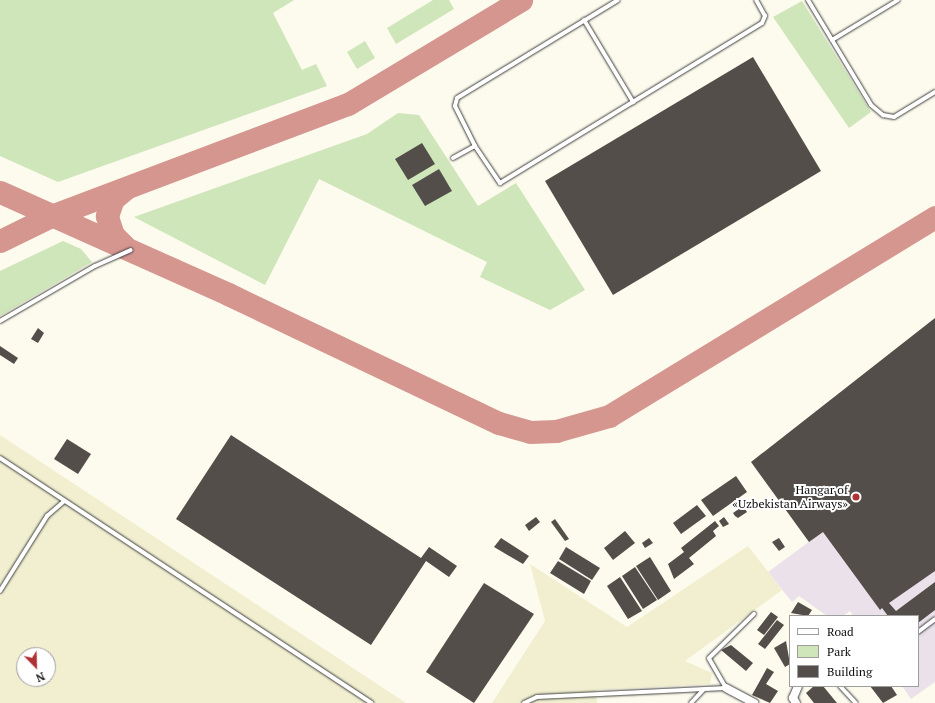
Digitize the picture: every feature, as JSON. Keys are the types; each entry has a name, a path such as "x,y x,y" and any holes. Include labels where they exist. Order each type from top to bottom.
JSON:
{"street":[{"path":"796,703 793,698 798,687"},
{"path":"726,688 754,703"}],"lane":[{"path":"618,0 455,100 475,146 500,183 762,23 765,16 756,0"},
{"path":"808,0 871,105 886,117 894,117 935,92"},
{"path":"832,40 898,0"},
{"path":"584,20 632,102"},
{"path":"452,158 475,146"},
{"path":"0,321 95,266 131,250"},
{"path":"0,458 372,703"},
{"path":"0,591 47,516 64,501"},
{"path":"524,703 537,697 726,688 709,658 754,614"},
{"path":"919,631 935,619"},
{"path":"841,687 856,703"},
{"path":"691,703 703,690"}],"shaded area":[{"path":"0,435 406,703 0,703"},
{"path":"935,449 935,682 911,699 903,687 919,687 919,615 852,615 850,611 844,615 826,615 799,596 792,602 768,572"},
{"path":"748,546 782,590 685,661 712,673 710,684 596,690 597,703 492,703 545,621 530,564 627,627"}],"green space":[{"path":"0,0 294,0 273,13 302,70 316,64 327,86 58,182 0,156"},
{"path":"433,0 449,0 454,9 396,44 387,28"},
{"path":"802,1 871,112 849,128 773,17"},
{"path":"365,41 375,58 357,69 347,52"},
{"path":"398,113 419,115 478,206 516,183 585,290 550,310 480,277 487,262 319,179 265,285 134,217 367,134"},
{"path":"63,241 81,249 92,262 0,316 0,271"}],"building":[{"path":"753,57 821,171 613,295 545,181"},
{"path":"422,143 435,164 408,180 395,159"},
{"path":"439,169 452,191 425,206 412,185"},
{"name":"Hangar of «Uzbekistan Airways»","path":"935,318 935,571 889,603 896,611 935,582 935,610 919,622 919,615 887,615 882,608 880,610 823,532 809,542 751,462"},
{"path":"38,328 44,333 38,343 31,339"},
{"path":"0,346 18,358 14,364 0,355"},
{"path":"231,435 421,558 429,547 457,566 449,577 426,561 371,645 176,519"},
{"path":"67,439 91,454 78,474 54,459"},
{"path":"736,476 747,492 713,516 701,500"},
{"path":"697,505 706,516 681,534 673,523"},
{"path":"743,506 747,512 738,518 733,513"},
{"path":"536,517 540,522 529,531 525,525"},
{"path":"724,517 729,524 723,527 719,521"},
{"path":"555,519 569,539 565,541 551,522"},
{"path":"715,521 719,526 713,531 716,536 689,558 694,564 674,579 668,564 684,552 681,548"},
{"path":"625,531 635,543 613,560 604,548"},
{"path":"501,538 529,556 523,564 494,547"},
{"path":"649,538 653,543 645,548 642,543"},
{"path":"779,538 785,547 779,551 772,542"},
{"path":"566,547 600,568 592,580 559,559"},
{"path":"650,557 671,591 658,600 636,566"},
{"path":"558,561 591,581 584,594 550,573"},
{"path":"635,567 657,600 643,609 622,576"},
{"path":"620,577 642,611 628,619 607,586"},
{"path":"484,583 534,614 474,703 426,672"},
{"path":"798,602 812,610 809,615 791,613"},
{"path":"771,612 778,617 764,635 757,630"},
{"path":"777,620 784,625 765,649 758,644"},
{"path":"786,641 789,665 785,667 774,648"},
{"path":"731,645 753,663 746,671 721,650"},
{"path":"767,668 774,672 766,684 778,691 770,703 752,695"},
{"path":"813,687 824,687 837,703 814,703 806,693"},
{"path":"871,687 892,687 897,695 883,703"}],"taxiway":[{"path":"0,241 51,216 348,104 521,0"},
{"path":"124,246 113,235 107,216 113,199 125,189"},
{"path":"0,192 228,294 499,423 530,432 556,431 609,416 935,217"}],"place":[{"name":"Hangar of «Uzbekistan Airways»","path":"856,497"}]}
